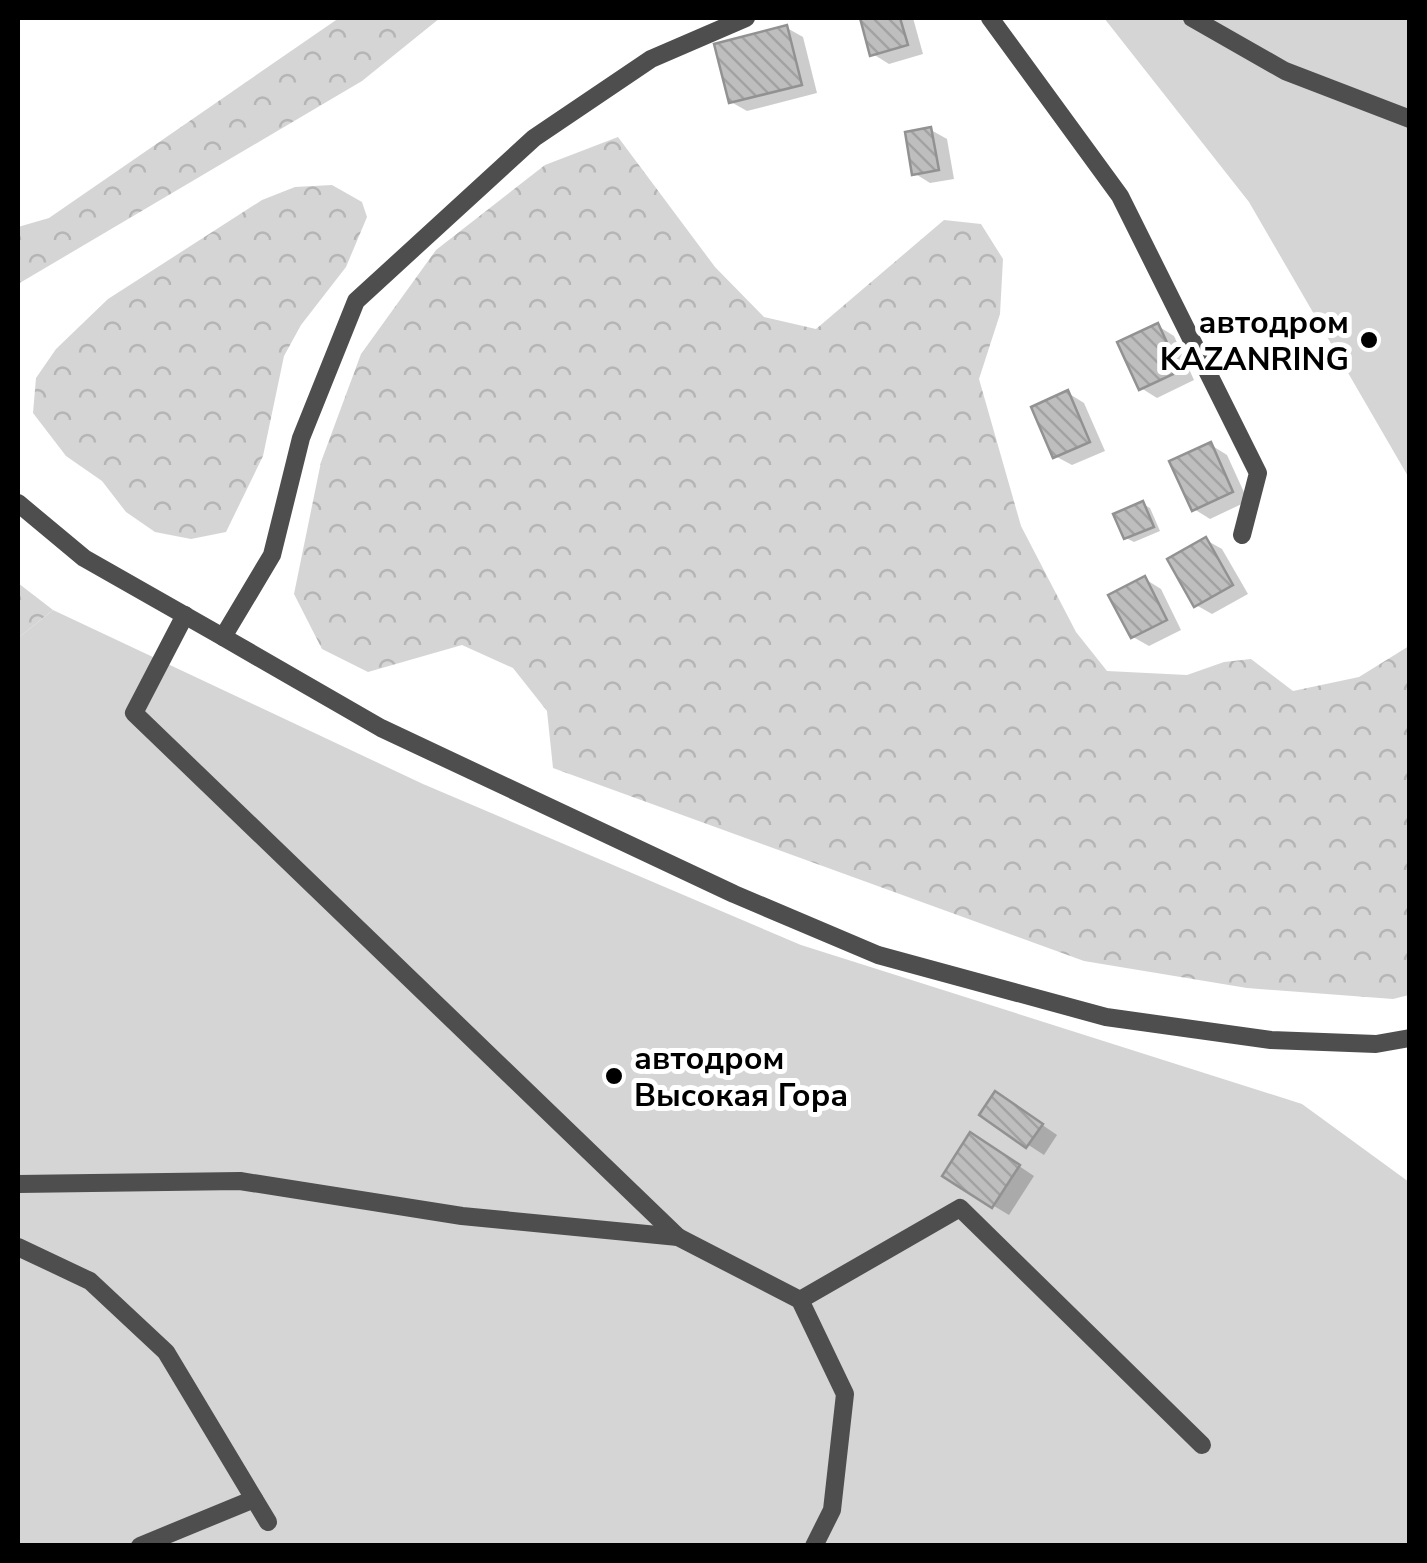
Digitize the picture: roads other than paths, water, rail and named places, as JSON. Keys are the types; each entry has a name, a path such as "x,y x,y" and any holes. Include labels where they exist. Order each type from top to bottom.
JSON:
{"lane":[{"path":"223,637 272,555 301,438 356,302 534,138 651,59 746,18"},
{"path":"990,18 1120,196 1258,473 1242,535"},
{"path":"1192,18 1285,70 1410,119"},
{"path":"18,503 84,558 381,728 734,894 878,955 1106,1017 1271,1040 1376,1044 1410,1038"},
{"path":"185,615 134,713 678,1237 800,1300 845,1394 832,1510 814,1546"},
{"path":"18,1184 240,1182 462,1216 678,1237"},
{"path":"800,1300 960,1208 1202,1445"},
{"path":"18,1246 90,1280 166,1352 268,1522"},
{"path":"140,1546 254,1498"}],"place":[{"name":"автодром KAZANRING","path":"1369,340"},
{"name":"автодром Высокая Гора","path":"614,1076"}]}
